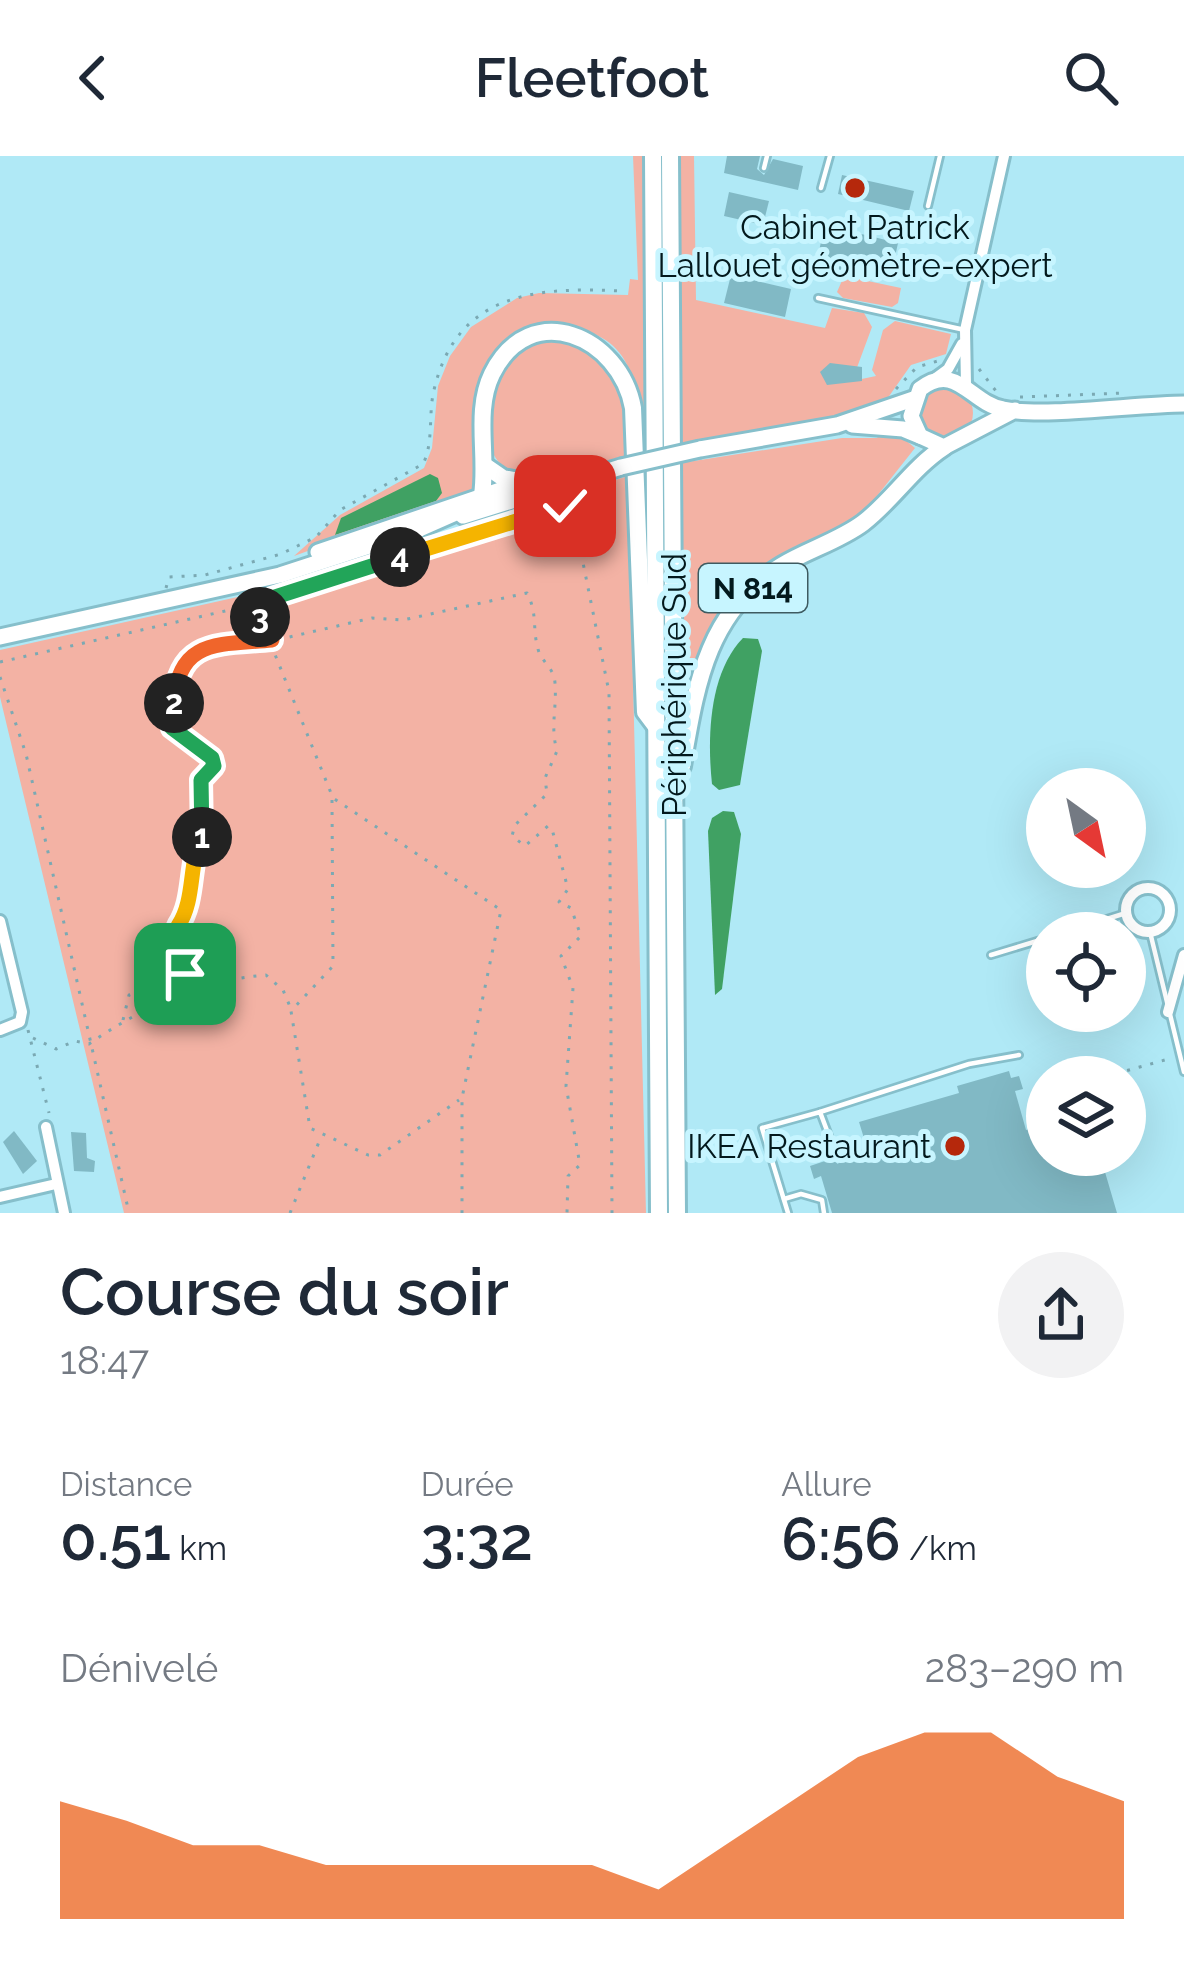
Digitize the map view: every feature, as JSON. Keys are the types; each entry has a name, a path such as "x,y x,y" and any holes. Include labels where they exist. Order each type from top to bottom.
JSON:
{"highway":[{"name":"Périphérique Sud","path":"653,156 659,1213"},
{"name":"Périphérique Sud","path":"670,156 677,1213"},
{"name":"N 814","path":"487,467 485,395 495,368 510,350 535,337 560,333 591,341 614,360 632,403 645,712 657,729"},
{"name":"N 814","path":"675,808 693,691 704,658 730,612 777,568 863,523 917,466 944,446"},
{"path":"407,534 475,504 482,495 487,467 524,482"}],"main road":[{"path":"208,593 285,558 524,482 837,424 914,399 928,383 947,379 1000,409 1011,404 1184,404"},
{"path":"969,390 979,412 973,432"},
{"path":"914,399 912,421 920,436"},
{"path":"837,424 904,429 944,446 1011,404"},
{"path":"0,637 208,593 621,467"}],"street":[{"path":"928,383 948,368 965,335 1004,156"},
{"path":"965,335 969,390"},
{"path":"1126,912 1130,896 1145,888 1162,893 1170,909 1165,924 1146,931"},
{"path":"1170,909 1184,909"},
{"path":"0,921 22,1012 20,1022 0,1030"},
{"path":"1168,1012 1184,956"},
{"path":"46,1127 64,1213"},
{"path":"0,1197 56,1184"}],"lane":[{"path":"764,168 767,156"},
{"path":"821,188 830,156"},
{"path":"928,206 940,156"},
{"path":"818,298 965,335"},
{"path":"1150,932 1184,1072"},
{"path":"991,955 1026,944"},
{"path":"788,1213 762,1128 969,1064 1019,1055"},
{"path":"820,1112 836,1157"},
{"path":"784,1199 812,1196 822,1200 824,1213"}],"path":[{"path":"168,602 169,577 205,575 285,558 316,537 340,510 422,464 439,372 478,316 540,290 622,291"},
{"path":"1011,404 1138,393"},
{"path":"0,662 234,609 256,610 272,598 572,503 609,692 612,1213"},
{"path":"123,1020 129,995 183,978 181,953 192,944 178,926 187,907 193,853 202,837 201,780 214,766 212,758 172,728 175,691 185,661 196,651 372,618 403,620 527,593 538,615 538,653 555,674 556,705 549,730 556,751 545,778 547,794 515,825 512,836 525,845 548,826 552,829 568,889 559,902 571,908 581,936 561,956 572,988 566,1086 580,1165 568,1176 567,1213"},
{"path":"256,610 333,798 333,966 291,1011"},
{"path":"0,677 26,754 129,1213"},
{"path":"333,798 501,910 462,1098 462,1213"},
{"path":"33,1038 61,1049 89,1044 123,1020 215,979 266,975 283,990 291,1011 310,1128 368,1155 380,1155 462,1098"},
{"path":"166,983 167,1002"},
{"path":"28,1028 49,1113"},
{"path":"1146,1065 1172,1058"},
{"path":"290,1213 322,1135"}],"shaded area":[{"path":"633,156 643,156 646,451 634,386 622,356 592,333 547,327 510,342 488,361 478,383 479,475 471,492 294,556 340,515 424,468 432,448 438,386 450,356 471,327 517,298 539,293 628,295 630,279 638,280"},
{"path":"680,156 694,156 696,300 825,328 832,308 864,313 872,327 852,381 876,376 872,370 883,330 895,321 951,334 946,354 911,365 880,409 681,444"},
{"path":"844,276 901,288 898,303 892,307 843,298 837,292"},
{"path":"558,339 596,358 617,381 631,454 588,466 515,474 492,452 489,401 513,357 529,346"},
{"path":"946,386 965,394 973,413 965,432 946,440 927,432 919,413 927,394"},
{"path":"883,431 897,433 915,448 858,520 751,583 683,718 681,463 842,438 877,438"},
{"path":"430,474 438,478 442,493 436,501 335,535 341,518"},
{"path":"628,476 646,1213 124,1213 0,697 0,650 251,594"},
{"path":"743,638 758,639 762,651 740,785 719,790 712,784 713,707 723,669"},
{"path":"723,811 734,812 741,834 722,989 715,995 708,831 712,818"}],"building":[{"path":"727,156 760,156 757,169 764,175 773,159 803,166 798,190 724,173"},
{"path":"842,175 914,191 909,211 838,194"},
{"path":"729,192 769,201 763,225 724,216"},
{"path":"825,225 898,243 891,275 815,268"},
{"path":"731,275 791,289 785,317 724,303"},
{"path":"830,363 862,367 862,381 827,385 820,372"},
{"path":"1009,1071 1011,1078 1019,1076 1023,1089 1015,1091 1026,1130 1026,1176 1106,1176 1117,1213 832,1213 821,1176 814,1179 810,1166 831,1159 838,1164 843,1155 867,1148 859,1122 959,1093 957,1086"},
{"path":"14,1131 37,1161 23,1174 3,1142"},
{"path":"71,1132 86,1133 87,1158 95,1161 94,1172 74,1171"}],"place":[{"name":"Cabinet Patrick Lallouet géomètre-expert","path":"855,188"},
{"name":"IKEA Restaurant","path":"955,1146"}],"route":[{"path":"185,974 181,953 192,940 178,926 187,907 185,892 191,884 193,853 202,837 201,780 203,772 214,766 212,758 172,728 175,691 185,661 212,646 272,640 256,610 272,598 565,506"}]}
